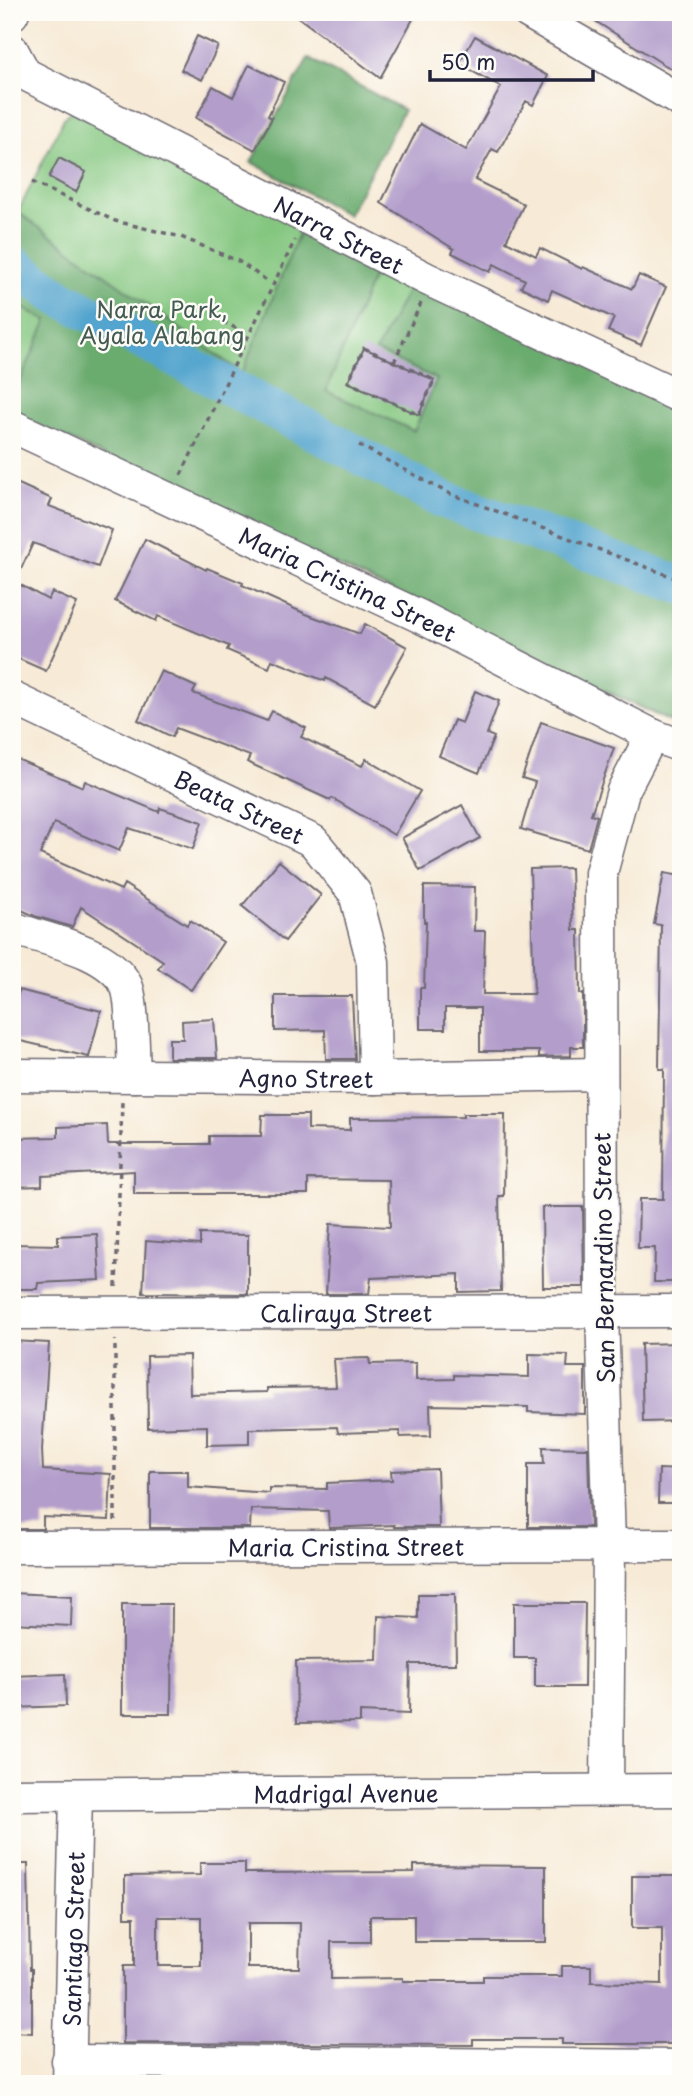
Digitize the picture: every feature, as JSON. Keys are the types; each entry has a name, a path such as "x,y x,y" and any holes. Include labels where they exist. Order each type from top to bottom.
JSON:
{"street":[{"path":"528,12 681,102"},
{"name":"Narra Street","path":"12,50 25,74 432,281 681,397"},
{"name":"Maria Cristina Street","path":"12,426 419,616 652,735 681,746"},
{"name":"Beata Street","path":"12,698 313,841 355,892 373,962 375,1079"},
{"name":"San Bernardino Street","path":"607,1790 609,1544 602,1311 601,873 623,791 652,735"},
{"path":"12,928 84,951 113,966 127,987 134,1076"},
{"name":"Agno Street","path":"12,1075 375,1079 601,1074"},
{"name":"Caliraya Street","path":"12,1313 681,1311"},
{"name":"Maria Cristina Street","path":"12,1546 681,1545"},
{"name":"Madrigal Avenue","path":"12,1795 681,1790"},
{"name":"Santiago Street","path":"69,2072 76,1795"},
{"path":"69,2072 681,2066"}],"path":[{"path":"32,182 116,221 192,242 237,261 266,279"},
{"path":"169,499 307,217"},
{"path":"394,362 432,281"},
{"path":"214,317 249,335"},
{"path":"364,348 394,362 435,380 419,415 348,382 364,348"},
{"path":"359,445 448,493 681,580"}],"green space":[{"path":"308,58 404,110 348,215 251,162"},
{"name":"Narra Park, Ayala Alabang","path":"71,111 681,405 681,727 12,413 12,224 64,118"},
{"name":"Narra Park, Ayala Alabang","path":"12,208 242,373 302,226 378,264 326,391 414,431 437,379 376,351 412,281 681,405 681,705 673,722 12,413 12,400 47,320 12,303"}],"building":[{"path":"291,12 417,12 380,78"},
{"path":"581,12 681,12 681,74 663,64"},
{"path":"197,36 218,46 202,80 181,70"},
{"path":"475,36 548,76 533,105 526,101 498,152 492,149 475,180 524,204 506,241 536,256 540,248 632,289 639,275 666,287 641,345 608,331 614,318 552,290 548,300 521,287 525,280 494,264 490,272 452,253 454,249 381,203 420,124 466,150 501,87 459,64"},
{"path":"249,65 284,82 268,116 272,118 255,150 196,118 213,86 233,97"},
{"path":"59,158 86,172 76,192 49,177"},
{"path":"364,348 434,380 419,415 348,382"},
{"path":"12,481 52,499 49,506 112,530 98,567 33,543 15,582 48,600 52,592 77,603 46,671 12,656"},
{"path":"145,539 206,570 207,568 243,583 242,585 306,614 360,634 365,624 407,647 375,705 326,678 325,681 272,660 269,668 227,650 229,646 158,616 156,621 115,601"},
{"path":"161,671 196,687 193,693 267,721 272,711 306,728 301,737 362,766 366,759 420,791 394,835 332,798 330,800 247,762 250,756 176,728 172,737 138,720"},
{"path":"475,691 499,701 487,734 494,737 479,773 439,756 454,720 462,723"},
{"path":"541,722 614,748 591,814 597,816 588,849 521,829 535,782 522,778"},
{"path":"12,757 83,787 85,781 159,812 160,808 202,822 193,849 129,828 119,851 54,823 40,854 121,890 124,884 187,925 190,920 223,942 191,990 158,968 163,961 81,907 72,927 12,906"},
{"path":"462,805 480,838 420,871 402,838"},
{"path":"279,861 321,895 285,941 242,906"},
{"path":"571,868 573,930 579,930 583,1047 571,1047 571,1056 539,1057 539,1051 480,1051 480,1008 445,1008 445,1029 420,1029 420,988 424,988 426,922 424,886 475,887 474,931 485,931 483,994 534,994 530,869"},
{"path":"664,873 681,876 681,1282 654,1282 655,1248 638,1248 639,1199 663,1199 664,1069 659,1069 661,925 654,924"},
{"path":"19,990 101,1011 89,1057 12,1039 12,1019"},
{"path":"275,996 352,996 355,1059 326,1059 325,1030 275,1031"},
{"path":"214,1019 217,1058 169,1058 169,1039 183,1039 182,1021"},
{"path":"463,1114 505,1114 504,1196 499,1196 501,1291 459,1292 459,1274 371,1278 369,1294 326,1294 330,1224 390,1227 389,1180 308,1179 308,1194 134,1194 134,1171 42,1176 42,1186 12,1187 12,1138 58,1137 58,1127 107,1125 108,1144 209,1144 209,1136 261,1136 262,1115 308,1115 308,1129 350,1130 350,1118 463,1117"},
{"path":"542,1207 583,1207 584,1287 543,1287"},
{"path":"97,1234 100,1280 38,1283 37,1289 12,1289 12,1244 58,1245 58,1236"},
{"path":"200,1234 248,1235 248,1294 143,1293 146,1241 200,1245"},
{"path":"12,1341 49,1343 43,1470 111,1474 109,1520 43,1517 43,1529 12,1529"},
{"path":"681,1343 681,1421 643,1422 641,1344"},
{"path":"529,1354 568,1355 567,1367 585,1367 585,1414 528,1412 528,1407 430,1405 431,1436 400,1437 400,1431 338,1433 337,1427 249,1429 249,1444 207,1445 207,1426 148,1428 147,1356 189,1355 190,1394 267,1392 267,1388 336,1387 334,1359 369,1358 370,1364 416,1363 416,1380 454,1379 454,1375 529,1377"},
{"path":"543,1447 588,1448 590,1527 528,1527 528,1464 544,1464"},
{"path":"437,1469 439,1527 394,1525 329,1528 328,1511 251,1509 250,1528 150,1528 150,1471 188,1471 188,1487 269,1493 269,1488 327,1489 327,1483 392,1480 391,1471"},
{"path":"659,1469 681,1470 681,1503 658,1503"},
{"path":"12,1593 72,1596 71,1626 12,1623"},
{"path":"418,1594 455,1594 456,1664 410,1664 409,1714 360,1712 360,1722 297,1723 296,1661 377,1660 378,1616 418,1618"},
{"path":"514,1603 585,1603 584,1687 535,1687 535,1658 514,1658"},
{"path":"122,1604 172,1604 171,1714 122,1714"},
{"path":"65,1674 66,1706 12,1708 12,1676"},
{"path":"200,1863 245,1863 245,1873 414,1872 414,1865 546,1866 546,1942 414,1942 414,1916 370,1916 370,1942 331,1942 331,1979 483,1981 483,1976 562,1976 562,1966 591,1966 591,1982 662,1984 662,1928 632,1928 632,1876 681,1876 681,2044 562,2044 562,2039 473,2039 473,2045 123,2043 123,1966 134,1966 134,1917 125,1917 125,1876 200,1875","holes":["158,1917 201,1917 201,1966 158,1966","248,1923 300,1923 299,1968 248,1968"]},
{"path":"12,1864 28,1864 32,2033 12,2032"}],"waterway":[{"path":"12,263 54,294 442,499 681,585"}]}
